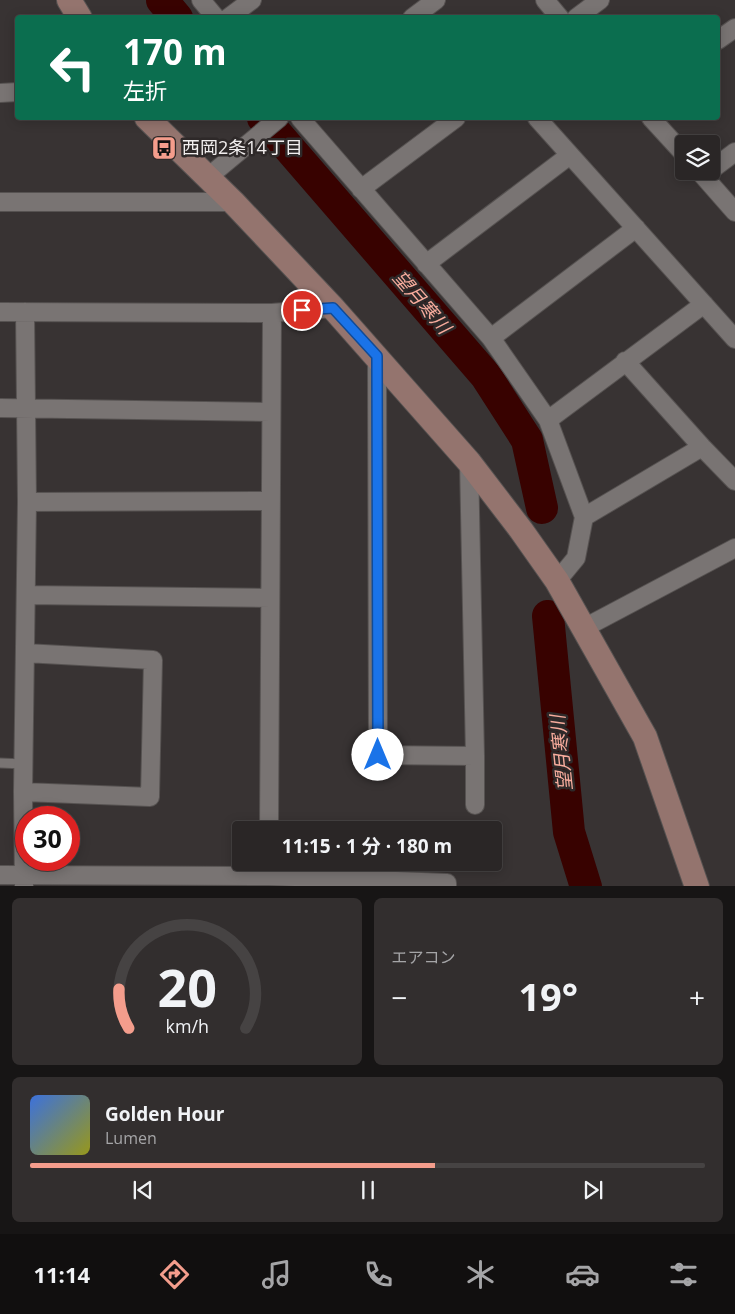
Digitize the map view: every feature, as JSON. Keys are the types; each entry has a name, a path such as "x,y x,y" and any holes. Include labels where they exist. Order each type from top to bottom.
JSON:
{"street":[{"path":"69,0 78,15"},
{"path":"200,0 213,15"},
{"path":"232,15 252,0"},
{"path":"416,15 436,0"},
{"path":"545,0 558,15"},
{"path":"580,15 600,0"},
{"path":"720,39 735,28"},
{"path":"0,92 15,92"},
{"path":"148,120 233,202 377,356 468,462 522,530 557,581 645,737 697,886"},
{"path":"207,178 277,120"},
{"path":"302,120 491,338 548,420 584,517 576,558 557,581"},
{"path":"361,188 453,120"},
{"path":"539,120 735,338"},
{"path":"653,120 675,144"},
{"path":"720,162 735,152"},
{"path":"426,264 570,155"},
{"path":"712,180 735,212"},
{"path":"0,202 233,202"},
{"path":"491,338 636,228"},
{"path":"548,420 704,304"},
{"path":"0,312 272,313 333,308"},
{"path":"24,312 27,502 23,792 24,881"},
{"path":"269,821 272,313"},
{"path":"377,356 378,755 475,756"},
{"path":"625,361 702,447 735,480"},
{"path":"0,408 270,412"},
{"path":"584,517 702,447"},
{"path":"468,462 475,805"},
{"path":"27,502 270,501"},
{"path":"584,628 735,548"},
{"path":"26,595 270,598"},
{"path":"23,792 150,797 153,660 25,654"},
{"path":"0,875 24,881 269,875 447,883 447,886"}],"lane":[{"path":"0,763 24,764"}],"waterway":[{"name":"望月寒川","path":"162,0 174,15"},
{"name":"望月寒川","path":"265,120 486,376 527,440 542,508"},
{"name":"望月寒川","path":"548,616 569,832 586,886"}],"place":[{"name":"西岡2条14丁目","path":"164,148"}],"route":[{"path":"302,310 333,308 377,356 378,755"}]}
